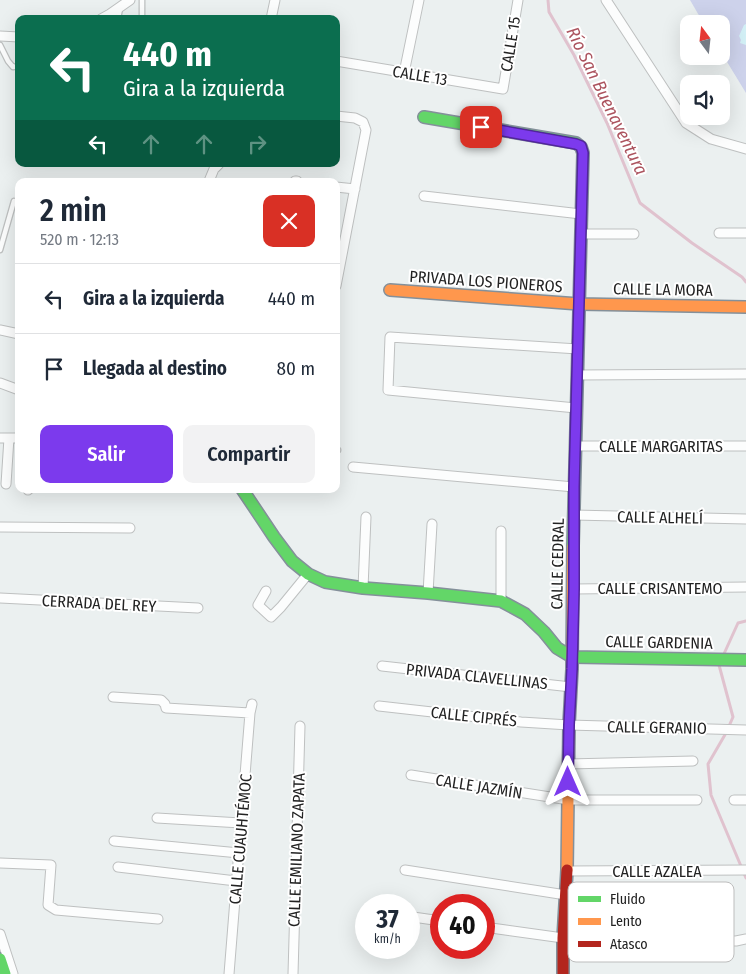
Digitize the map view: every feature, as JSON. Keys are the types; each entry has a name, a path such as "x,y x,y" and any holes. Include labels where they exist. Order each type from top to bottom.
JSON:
{"main road":[{"name":"CALLE CEDRAL","path":"424,117 576,144 581,146 583,153 574,487 574,589 563,974"},
{"name":"PRIVADA LOS PIONEROS","path":"390,290 580,304"},
{"name":"CALLE LA MORA","path":"580,304 745,307"},
{"path":"245,493 292,561 308,574 325,582 363,588 501,601 525,614 544,632 556,648 572,657"},
{"name":"CALLE GARDENIA","path":"572,657 742,660"},
{"path":"0,959 5,974"}],"street":[{"path":"108,15 130,0"},
{"path":"272,15 275,0"},
{"path":"404,73 419,0"},
{"name":"CALLE 15","path":"503,89 518,0"},
{"path":"606,0 686,123 711,139 746,149"},
{"path":"0,36 15,38"},
{"name":"CALLE 13","path":"340,63 503,89"},
{"path":"340,116 355,118 363,122 366,130 340,256"},
{"path":"340,188 355,190"},
{"path":"424,196 581,214"},
{"path":"719,233 746,233"},
{"path":"581,234 634,234"},
{"path":"0,330 15,333"},
{"path":"576,408 388,390 390,337 578,349"},
{"path":"578,376 746,374"},
{"path":"0,383 15,389"},
{"path":"6,484 9,438"},
{"name":"CALLE MARGARITAS","path":"575,446 746,446"},
{"path":"353,467 574,487"},
{"name":"CALLE ALHELÍ","path":"574,514 746,519"},
{"path":"363,588 366,517"},
{"path":"428,593 432,524"},
{"path":"0,527 130,528"},
{"path":"501,531 501,601"},
{"path":"266,591 258,605 271,617 308,574"},
{"name":"CALLE CRISANTEMO","path":"574,589 746,587"},
{"name":"CERRADA DEL REY","path":"0,598 198,608"},
{"name":"PRIVADA CLAVELLINAS","path":"382,666 571,687"},
{"name":"CALLE CUAUHTÉMOC","path":"113,697 161,700 166,708 251,708 229,974"},
{"name":"CALLE CIPRÉS","path":"379,706 521,722 569,725"},
{"name":"CALLE GERANIO","path":"569,725 746,730"},
{"name":"CALLE EMILIANO ZAPATA","path":"293,974 300,726"},
{"path":"568,764 693,761"},
{"name":"CALLE JAZMÍN","path":"411,775 568,800 697,800"},
{"path":"734,800 746,800"},
{"path":"157,818 241,823"},
{"path":"114,841 239,853"},
{"path":"0,863 51,865 48,905 56,910 158,919"},
{"path":"118,868 236,881"},
{"path":"405,870 566,895"},
{"name":"CALLE AZALEA","path":"567,871 746,870"},
{"path":"495,929 568,938"},
{"path":"0,934 13,974"}],"lane":[{"path":"142,0 142,15"},
{"path":"119,15 120,8"},
{"path":"0,45 8,61 13,67 15,67"},
{"path":"0,250 14,201"}],"shaded area":[{"path":"690,0 746,0 746,93 729,65 730,15 699,15"}],"sand":[{"path":"746,24 746,45 740,43 739,36"}],"waterway":[{"name":"Río San Buenaventura","path":"548,0 549,12 574,55 607,123 640,203 692,243 742,277 746,282"},
{"name":"Río San Buenaventura","path":"723,656 738,623 746,621"},
{"name":"Río San Buenaventura","path":"720,662 719,665 733,717 708,764 711,795 746,878"}],"traffic: fast":[{"path":"424,117 576,143 581,147 583,153 573,546"},
{"path":"245,493 292,561 308,574 325,582 363,588 501,601 525,614 557,648 572,657 746,660"},
{"path":"0,959 5,974"}],"traffic: slow":[{"path":"390,290 579,304 746,307"},
{"path":"567,870 573,546"}],"traffic: jam":[{"path":"563,974 567,870"}],"route":[{"path":"481,127 576,144 581,146 583,153 568,782"}]}
